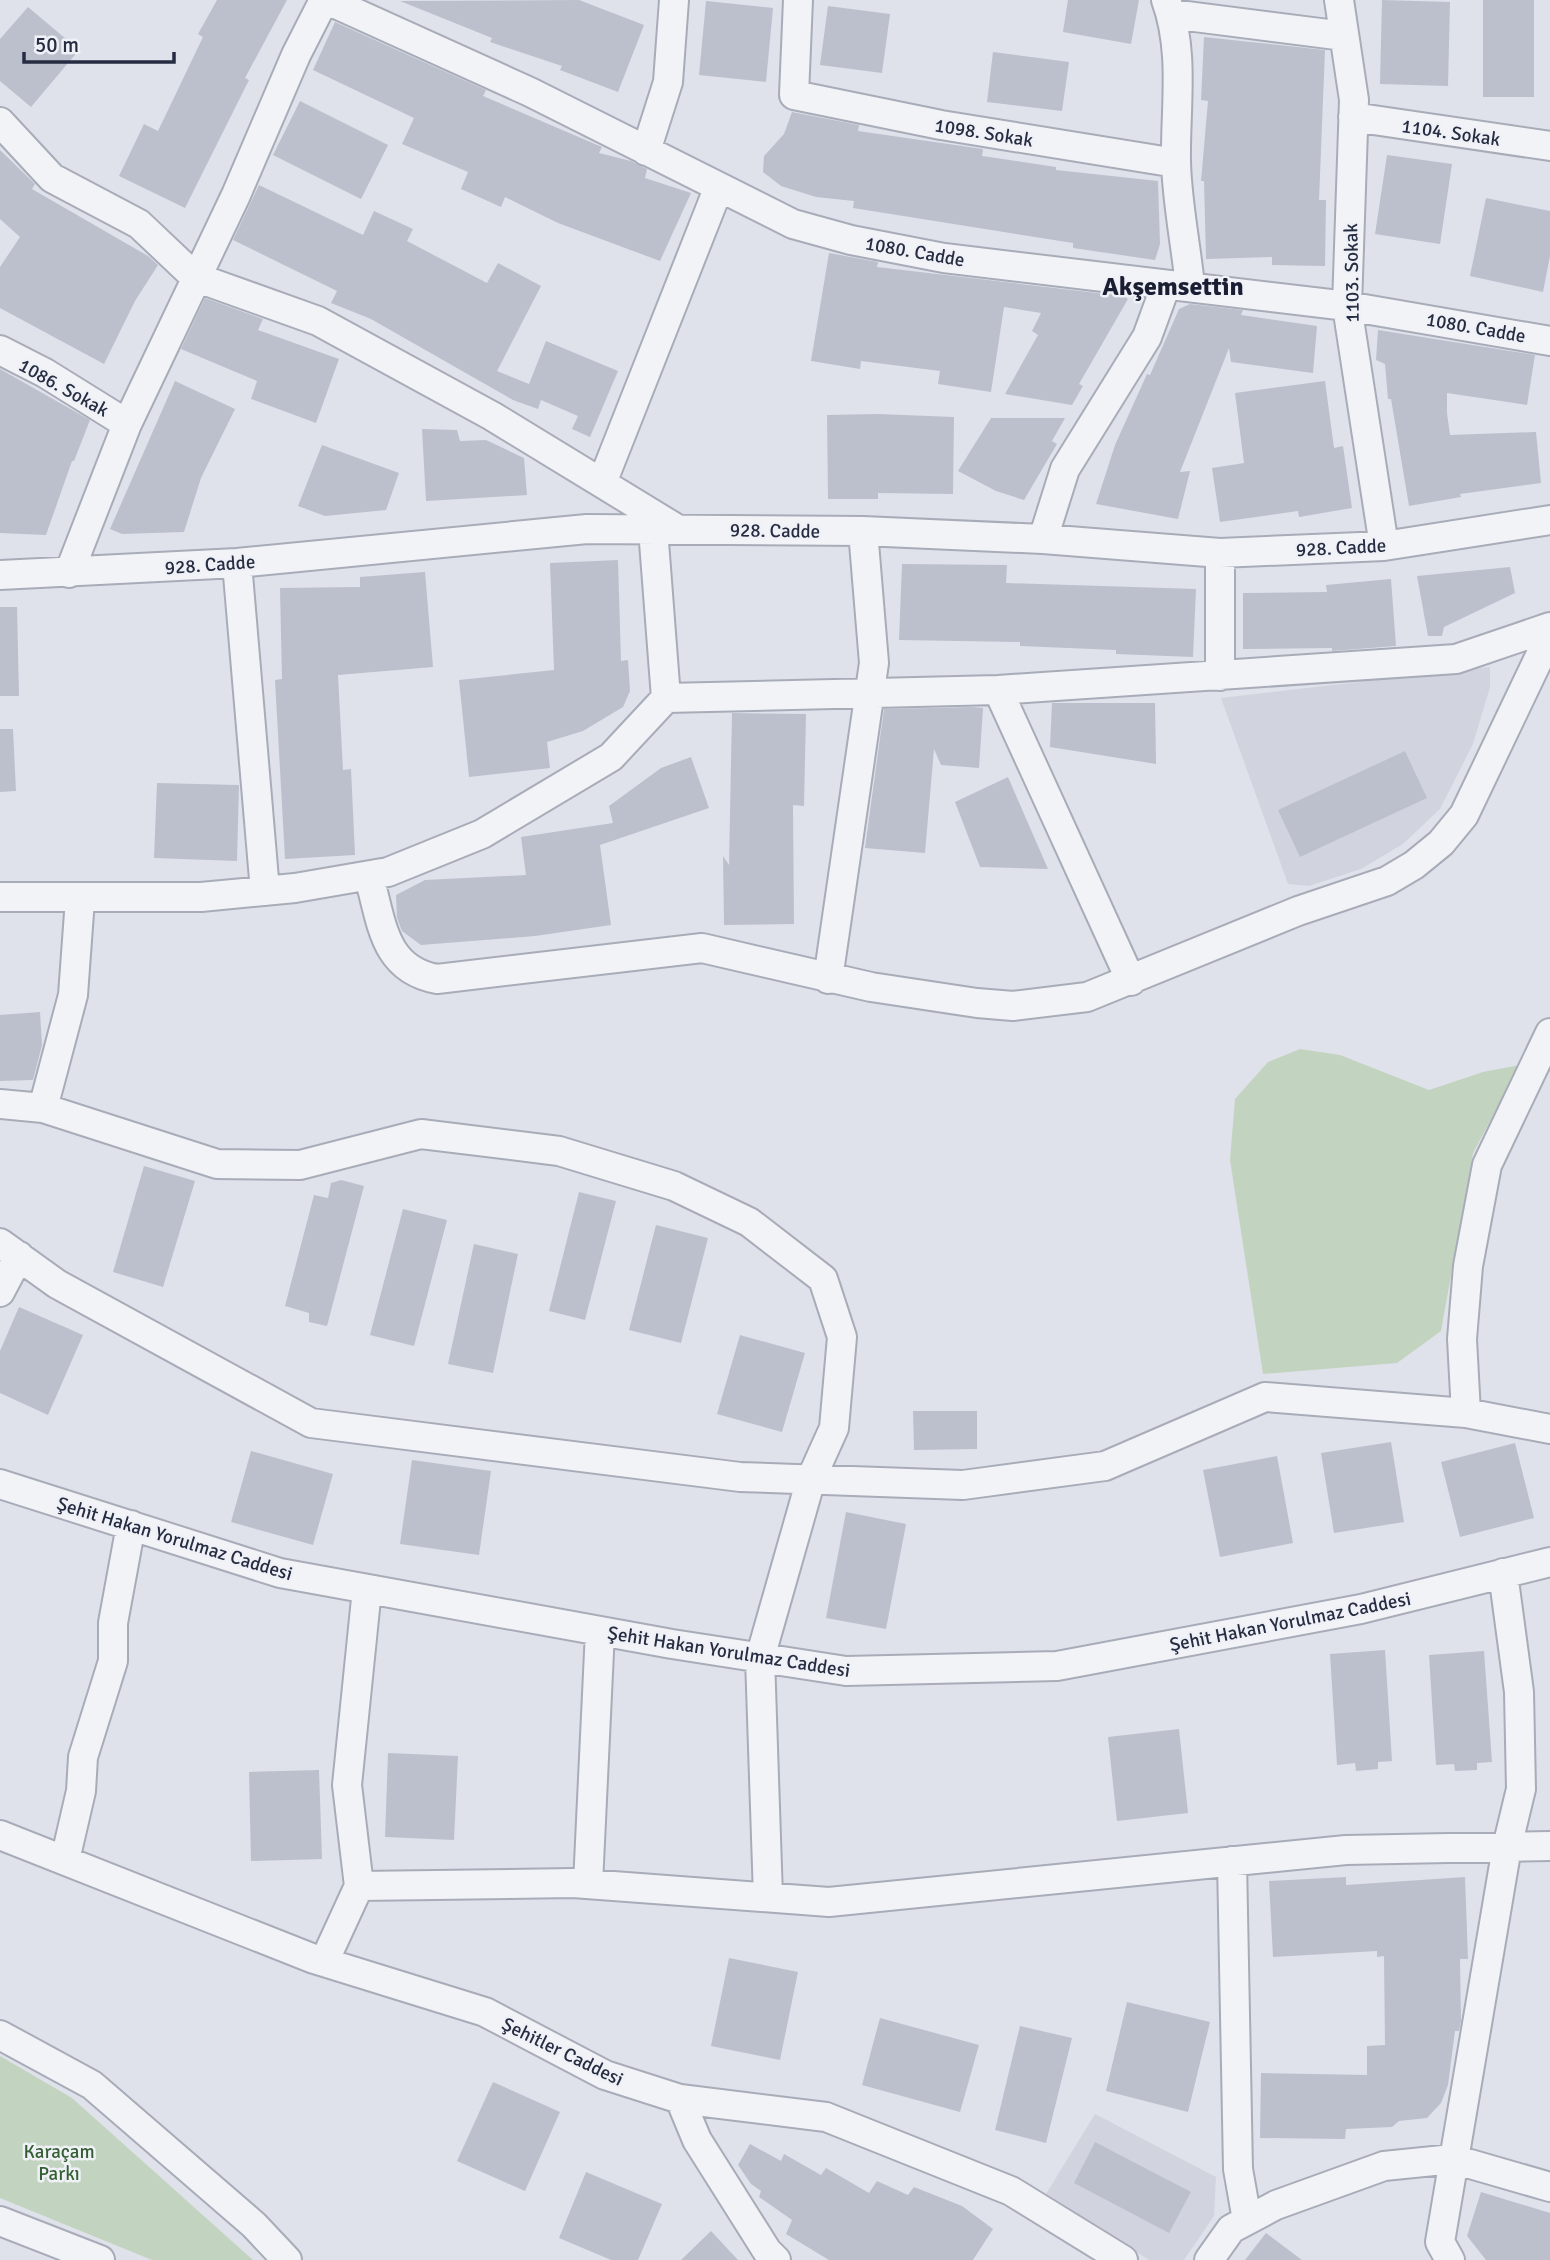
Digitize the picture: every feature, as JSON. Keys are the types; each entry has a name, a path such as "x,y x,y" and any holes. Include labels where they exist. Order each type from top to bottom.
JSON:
{"street":[{"name":"1080. Cadde","path":"326,0 485,71 793,224 851,240 944,258 1347,306 1550,341"},
{"path":"68,573 127,424 236,195 296,55 326,0"},
{"path":"646,151 668,82 674,0"},
{"name":"1098. Sokak","path":"798,0 793,95 941,125 1176,163"},
{"name":"1103. Sokak","path":"1339,0 1354,100 1347,306 1384,546"},
{"path":"1043,540 1065,468 1178,286 1178,100 1175,24 1169,7 1344,36"},
{"name":"1104. Sokak","path":"1353,117 1550,146"},
{"path":"0,122 52,178 139,224 195,277 318,321 492,416 602,483 665,529 666,698 611,757 482,834 369,877 201,897 0,897"},
{"path":"602,483 718,189"},
{"name":"1086. Sokak","path":"0,350 45,373 127,424"},
{"name":"928. Cadde","path":"0,575 237,563 574,530 863,531 1220,553 1384,546 1550,520"},
{"path":"828,979 874,640 863,531"},
{"path":"1220,553 1220,676"},
{"path":"237,563 265,891"},
{"path":"666,698 998,690 1456,659 1550,627"},
{"path":"369,877 393,954 403,967 418,976 437,979 702,948 828,979 977,1003 1013,1006 1087,997 1298,911 1387,881 1432,851 1464,815 1550,635"},
{"path":"998,690 1131,981"},
{"path":"43,1108 73,995 80,899"},
{"path":"1466,1413 1462,1339 1468,1266 1487,1165 1550,1033"},
{"path":"0,1104 43,1108 217,1164 300,1165 421,1134 559,1151 674,1185 749,1222 823,1279 842,1337 834,1428 811,1479 760,1658 768,1897"},
{"path":"0,1292 9,1249 57,1284 311,1423 740,1477 963,1485 1105,1466 1265,1397 1466,1413 1550,1429"},
{"name":"Şehit Hakan Yorulmaz Caddesi","path":"0,1484 280,1573 600,1631 846,1671 1057,1666 1361,1609 1550,1562"},
{"path":"65,1860 81,1791 83,1757 113,1661 114,1612 131,1525"},
{"path":"1450,2260 1440,2242 1507,1847 1521,1789 1520,1706 1503,1573"},
{"path":"324,1962 359,1886 347,1785 367,1589"},
{"path":"588,1884 600,1631"},
{"name":"Şehitler Caddesi","path":"0,1835 324,1962 485,2012 605,2075 680,2099 826,2117 1011,2192 1123,2260"},
{"path":"359,1886 588,1884 829,1902 1346,1850 1550,1846"},
{"path":"1232,1861 1238,2169 1247,2220"},
{"path":"0,2035 92,2085 254,2225 287,2260"},
{"path":"680,2099 697,2140 767,2252 776,2260"},
{"path":"1209,2260 1231,2229 1247,2220 1276,2205 1384,2166 1453,2159 1550,2187"},
{"path":"0,2221 100,2260"}],"shaded area":[{"path":"1490,667 1490,687 1473,744 1440,809 1403,844 1361,869 1309,886 1288,884 1221,698"},
{"path":"1095,2114 1216,2177 1214,2216 1184,2260 1149,2260 1046,2194"}],"green space":[{"path":"1300,1049 1340,1055 1429,1090 1483,1072 1520,1065 1473,1153 1441,1331 1397,1363 1263,1374 1230,1160 1235,1099 1268,1062"},
{"name":"Karaçam Parkı","path":"0,2056 72,2098 253,2260 152,2260 0,2198"}],"building":[{"path":"217,0 287,0 245,78 249,80 185,208 119,176 144,124 158,131 203,37 198,34"},
{"path":"579,0 644,25 618,92 560,70 562,66 490,42 492,38 400,1"},
{"path":"1068,0 1139,0 1131,44 1063,32"},
{"path":"1382,0 1450,2 1448,86 1380,84"},
{"path":"1483,0 1534,0 1534,97 1483,97"},
{"path":"706,1 773,8 766,82 699,75"},
{"path":"828,6 890,14 882,73 820,65"},
{"path":"28,7 79,50 31,107 0,81 0,39"},
{"path":"335,22 486,90 483,96 602,147 599,153 631,161 647,169 645,178 691,193 660,261 558,223 505,197 501,207 461,189 468,172 402,144 414,118 313,70"},
{"path":"1204,37 1325,50 1319,200 1326,200 1325,266 1272,265 1272,257 1206,259 1204,181 1201,181 1208,101 1201,100"},
{"path":"993,52 1069,62 1062,111 987,102"},
{"path":"300,101 388,145 361,199 273,155"},
{"path":"792,112 859,125 858,131 983,149 982,156 1056,167 1056,170 1158,181 1160,244 1155,260 1073,248 1073,243 853,208 854,201 816,197 781,186 763,172 764,156 784,134"},
{"path":"0,150 35,184 32,189 148,256 158,265 135,301 104,364 0,308 0,267 20,237 0,219"},
{"path":"1387,155 1452,164 1440,244 1375,234"},
{"path":"259,185 363,235 374,211 413,229 407,241 487,283 498,263 541,286 497,371 529,384 546,341 618,371 590,437 572,429 578,416 541,400 538,409 513,400 371,319 331,303 337,291 233,240"},
{"path":"1486,198 1550,211 1550,256 1543,292 1470,276"},
{"path":"829,253 878,262 877,267 1123,296 1128,299 1079,384 1083,386 1072,405 1005,394 1038,335 1032,331 1041,313 1004,307 991,392 938,384 940,371 861,361 860,369 811,361"},
{"path":"205,298 263,319 258,330 339,359 316,423 251,399 257,381 181,349"},
{"path":"1190,304 1243,310 1241,315 1317,326 1313,373 1231,362 1229,348 1180,472 1190,471 1178,519 1096,504 1115,445 1147,374 1150,375 1179,309"},
{"path":"1378,330 1535,355 1527,405 1447,393 1447,413 1450,435 1536,432 1541,483 1460,494 1461,497 1409,506 1391,399 1388,399 1385,364 1376,360"},
{"path":"0,369 90,420 72,461 46,535 0,533"},
{"path":"175,381 235,409 201,478 184,532 122,534 110,529"},
{"path":"1325,381 1334,448 1343,446 1352,508 1299,517 1298,511 1220,522 1212,468 1244,463 1235,393"},
{"path":"827,415 954,417 953,494 878,493 878,499 828,499"},
{"path":"991,418 1065,418 1052,441 1057,444 1024,500 996,491 958,471"},
{"path":"422,429 457,430 460,441 486,440 524,458 527,495 426,501"},
{"path":"322,445 399,473 386,510 325,516 298,506"},
{"path":"618,560 621,661 628,660 630,691 623,707 583,731 547,742 550,768 469,777 459,680 554,670 550,563"},
{"path":"902,564 1007,565 1006,583 1196,589 1193,657 1020,646 1020,642 899,640"},
{"path":"1510,567 1515,593 1444,627 1442,636 1428,636 1417,576"},
{"path":"425,572 433,667 338,675 343,770 351,769 355,855 285,859 275,680 282,679 280,588 360,587 360,577"},
{"path":"1391,579 1396,646 1332,651 1332,648 1243,649 1243,593 1327,592 1326,585"},
{"path":"0,607 17,607 19,696 0,696"},
{"path":"1052,703 1155,703 1156,764 1050,747"},
{"path":"983,708 979,768 941,765 934,749 925,853 865,848 884,709"},
{"path":"732,713 806,714 804,806 793,805 794,924 724,925 723,856 729,865"},
{"path":"0,729 13,729 16,791 0,792"},
{"path":"1405,751 1427,798 1300,857 1278,810"},
{"path":"691,757 709,808 600,845 611,925 535,936 421,945 402,931 397,918 396,895 425,880 526,875 521,837 613,823 609,806 661,768"},
{"path":"1008,777 1048,869 980,867 955,802"},
{"path":"157,783 239,785 237,861 154,858"},
{"path":"40,1012 42,1045 33,1080 0,1081 0,1015"},
{"path":"144,1166 195,1181 163,1287 113,1272"},
{"path":"341,1180 364,1186 327,1326 309,1322 309,1313 285,1306 314,1195 328,1198 331,1183"},
{"path":"579,1192 616,1201 585,1320 549,1311"},
{"path":"403,1209 447,1220 414,1346 370,1335"},
{"path":"656,1225 708,1238 681,1343 629,1330"},
{"path":"474,1244 518,1254 493,1373 448,1364"},
{"path":"19,1307 83,1335 48,1415 0,1393 0,1351"},
{"path":"740,1335 805,1353 782,1432 717,1414"},
{"path":"913,1411 977,1411 977,1449 914,1450"},
{"path":"1391,1442 1404,1522 1334,1533 1321,1453"},
{"path":"1515,1443 1534,1518 1460,1537 1441,1462"},
{"path":"251,1451 333,1474 313,1545 231,1522"},
{"path":"1277,1456 1293,1543 1220,1557 1203,1470"},
{"path":"412,1460 491,1471 479,1555 400,1544"},
{"path":"846,1512 906,1524 886,1629 826,1618"},
{"path":"1385,1650 1392,1761 1378,1762 1378,1769 1356,1771 1355,1763 1337,1765 1330,1654"},
{"path":"1484,1651 1492,1762 1477,1763 1477,1770 1455,1771 1454,1764 1436,1765 1429,1655"},
{"path":"1179,1729 1188,1813 1117,1821 1108,1737"},
{"path":"388,1753 458,1756 454,1840 385,1837"},
{"path":"319,1770 322,1859 251,1861 249,1772"},
{"path":"1346,1877 1346,1885 1465,1877 1468,1959 1460,1959 1461,2021 1459,2031 1455,2031 1448,2085 1441,2103 1427,2118 1399,2121 1392,2127 1346,2129 1345,2139 1260,2138 1261,2073 1367,2075 1367,2046 1385,2045 1384,1956 1377,1957 1377,1951 1273,1957 1269,1881"},
{"path":"729,1958 798,1972 780,2060 711,2046"},
{"path":"1127,2002 1210,2022 1188,2112 1106,2091"},
{"path":"880,2018 979,2045 960,2112 862,2085"},
{"path":"1020,2026 1072,2038 1046,2143 995,2130"},
{"path":"493,2082 560,2112 525,2191 457,2161"},
{"path":"1095,2142 1191,2192 1169,2233 1074,2183"},
{"path":"750,2144 781,2161 784,2154 821,2175 826,2168 869,2193 877,2181 908,2195 914,2187 962,2206 993,2229 973,2260 829,2260 786,2234 792,2220 759,2197 761,2191 751,2184 738,2165"},
{"path":"586,2172 662,2204 638,2260 611,2260 559,2238"},
{"path":"1481,2192 1550,2213 1550,2260 1486,2260 1467,2236"},
{"path":"711,2231 738,2260 681,2260"},
{"path":"1266,2233 1302,2260 1245,2260"}],"district":[{"name":"Akşemsettin","path":"1173,286"}]}
